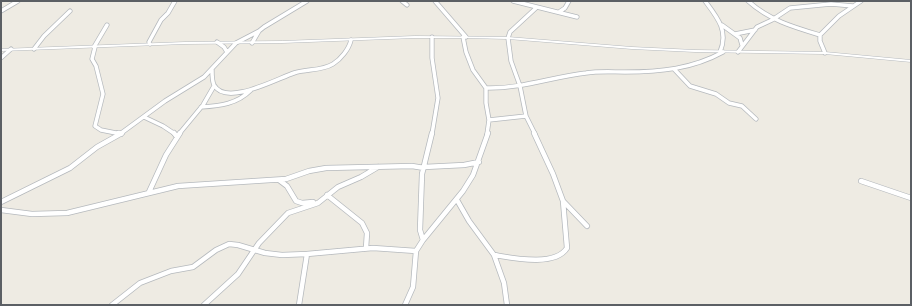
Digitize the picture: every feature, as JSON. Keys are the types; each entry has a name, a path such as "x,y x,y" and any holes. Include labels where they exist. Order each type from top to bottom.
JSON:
{"street":[{"path":"1,11 18,1"},
{"path":"150,44 149,42 158,24 175,1"},
{"path":"1,202 64,172 97,147 121,134 180,91 198,81 212,70 236,43 259,31 280,16 307,1"},
{"path":"402,1 407,5"},
{"path":"405,305 413,287 416,251 422,240 457,200 473,175 479,162 486,138 489,120 486,104 486,88 473,70 466,52 465,37 435,1"},
{"path":"513,1 536,8 577,17"},
{"path":"559,12 565,8 569,1"},
{"path":"486,88 502,89 584,73 674,70 708,60 721,52 724,33 721,25 705,1"},
{"path":"748,1 762,14 772,20 820,35"},
{"path":"825,52 820,40 820,35 828,26 861,1"},
{"path":"738,52 755,30 790,8 831,4 853,6"},
{"path":"494,255 518,259 545,259 560,256 565,253 566,248 563,201 553,174 526,116 520,86 511,61 508,38 512,28 536,8"},
{"path":"34,49 44,36 70,11"},
{"path":"107,25 95,46 92,59 96,66 103,94 95,126 101,130 121,134"},
{"path":"721,25 740,38 742,45"},
{"path":"735,34 755,30"},
{"path":"252,42 259,31"},
{"path":"422,240 420,230 422,174 432,136 438,98 432,58 432,37"},
{"path":"1,50 217,42 236,43 465,37 508,38 632,48 721,52 825,52 911,61"},
{"path":"214,86 220,90 230,92 252,89 272,83 292,74 329,65 343,54 351,40"},
{"path":"217,42 224,47 227,52"},
{"path":"1,58 11,49"},
{"path":"149,192 166,153 201,107 214,86 212,70"},
{"path":"674,70 690,86 716,94 729,103 742,106 756,119"},
{"path":"201,107 219,106 233,102 252,89"},
{"path":"489,120 526,116"},
{"path":"144,117 163,125 177,137"},
{"path":"1,210 32,214 66,213 149,192 199,183 278,180 309,171 326,168 424,167 464,165 479,162"},
{"path":"204,305 238,274 264,237 288,213 320,201 338,187 361,178 379,167"},
{"path":"278,180 287,186 296,201 302,203 320,201"},
{"path":"861,181 911,198"},
{"path":"327,195 362,223 368,233 366,248"},
{"path":"457,200 469,221 494,255 503,277 507,305"},
{"path":"563,201 587,226"},
{"path":"112,305 140,283 171,271 193,267 227,244 238,244 254,251 278,255 307,254 366,248 389,248 416,251"},
{"path":"300,305 307,254"}]}
